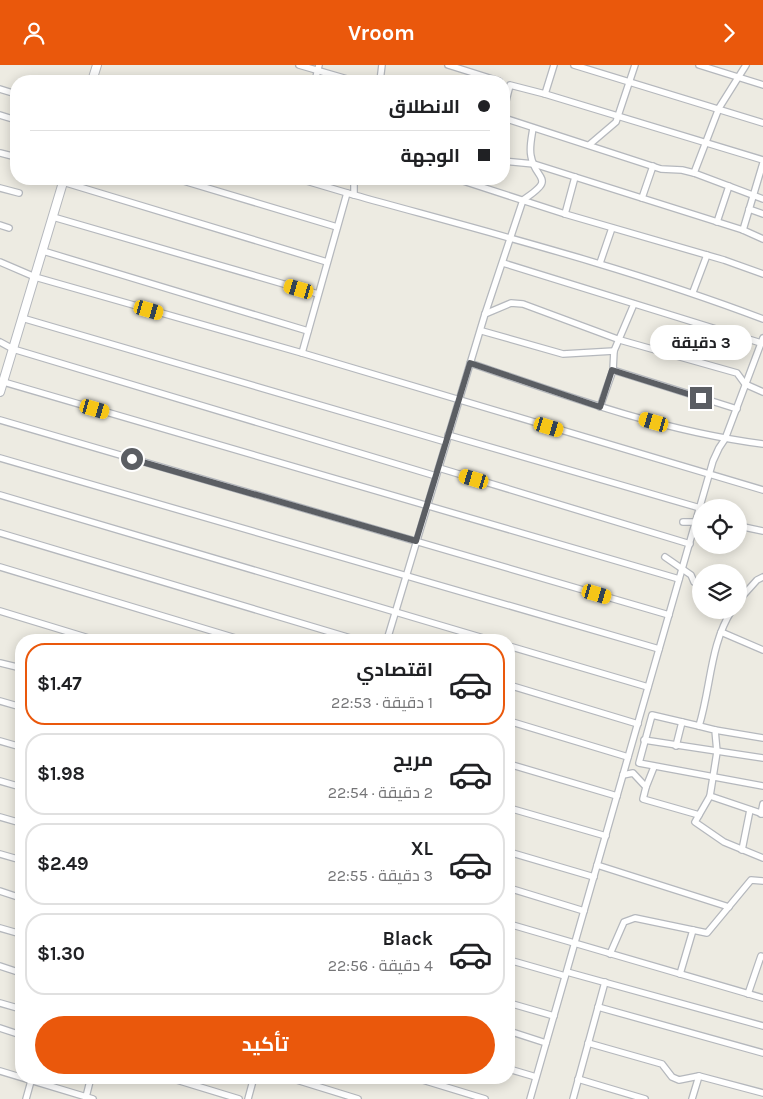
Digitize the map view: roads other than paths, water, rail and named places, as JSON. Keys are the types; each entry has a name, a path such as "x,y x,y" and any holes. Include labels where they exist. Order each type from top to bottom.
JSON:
{"street":[{"path":"299,65 318,68 337,75"},
{"path":"448,65 481,75"},
{"path":"546,94 554,65"},
{"path":"574,65 763,123"},
{"path":"589,145 613,126 619,116 635,65"},
{"path":"699,65 763,85"},
{"path":"694,173 719,108 740,78 746,65"},
{"path":"510,85 619,116 763,162 742,230"},
{"path":"510,120 653,166 694,173 763,199"},
{"path":"389,634 470,363 482,331 485,314 523,200 540,189 542,183 541,175 530,153 533,128"},
{"path":"510,162 534,164 742,230 763,239"},
{"path":"642,198 653,166"},
{"path":"565,214 575,177"},
{"path":"0,392 1,382 13,349 63,185"},
{"path":"77,185 327,262"},
{"path":"197,185 337,227"},
{"path":"320,185 600,263 693,293 763,319"},
{"path":"302,353 337,227 352,185"},
{"path":"476,185 565,214 707,255 763,274"},
{"path":"717,222 729,186"},
{"path":"0,188 19,193"},
{"path":"749,209 763,214"},
{"path":"53,217 318,294"},
{"path":"0,225 9,228"},
{"path":"600,263 612,228"},
{"path":"43,251 308,331"},
{"path":"693,293 707,255"},
{"path":"0,262 35,277 302,353 709,476 763,490"},
{"path":"503,263 762,341 760,355 745,384 725,439 716,452 703,499"},
{"path":"485,314 517,303 620,340 738,373 745,384 763,392"},
{"path":"600,407 612,370 614,351 634,304"},
{"path":"22,317 447,439 692,506"},
{"path":"482,331 563,354 614,351"},
{"path":"0,341 13,349 436,476"},
{"path":"470,363 600,407 725,439 763,445"},
{"path":"612,370 736,409"},
{"path":"1,382 680,579"},
{"path":"0,420 669,615"},
{"path":"0,458 659,649"},
{"path":"439,468 690,544"},
{"path":"0,495 470,634"},
{"path":"683,522 692,523"},
{"path":"747,528 763,531"},
{"path":"0,533 337,634"},
{"path":"530,1099 692,539"},
{"path":"665,557 692,577"},
{"path":"0,567 222,634"},
{"path":"747,590 763,577"},
{"path":"0,611 75,634"},
{"path":"699,725 709,688 717,640 727,619"},
{"path":"720,632 763,650"},
{"path":"515,648 648,687"},
{"path":"0,663 15,667"},
{"path":"515,687 638,724"},
{"path":"0,701 15,705"},
{"path":"763,738 715,730 652,715 639,763 763,786"},
{"path":"676,746 682,722"},
{"path":"515,723 628,757"},
{"path":"715,730 717,752 710,796 695,822 720,840 763,858"},
{"path":"644,740 762,759"},
{"path":"0,741 15,745"},
{"path":"515,766 617,796"},
{"path":"654,767 643,799 699,815"},
{"path":"623,775 633,773 646,787"},
{"path":"0,781 15,785"},
{"path":"710,796 762,814 763,804"},
{"path":"515,809 606,835"},
{"path":"742,850 750,811"},
{"path":"0,817 15,821"},
{"path":"0,854 15,858"},
{"path":"515,854 594,877"},
{"path":"597,865 729,907"},
{"path":"610,954 624,922 635,918 707,933 751,880 763,881"},
{"path":"0,891 15,896"},
{"path":"515,891 584,911"},
{"path":"515,926 763,998"},
{"path":"0,928 15,932"},
{"path":"680,974 693,930"},
{"path":"748,994 761,956 763,957"},
{"path":"515,961 605,982 763,1026"},
{"path":"0,966 15,971"},
{"path":"573,1099 605,982"},
{"path":"0,1003 15,1007"},
{"path":"515,1005 554,1016"},
{"path":"598,1007 763,1053"},
{"path":"0,1028 15,1033"},
{"path":"515,1033 546,1043"},
{"path":"588,1043 662,1064 675,1079 682,1080 699,1076 763,1093"},
{"path":"0,1071 15,1076"},
{"path":"515,1071 536,1077"},
{"path":"692,1099 699,1076"},
{"path":"578,1079 645,1099"},
{"path":"26,1099 30,1084"},
{"path":"41,1084 93,1099"},
{"path":"86,1097 89,1084"},
{"path":"190,1084 240,1099"},
{"path":"248,1099 252,1084"},
{"path":"310,1084 358,1099"},
{"path":"436,1084 484,1099"}]}
